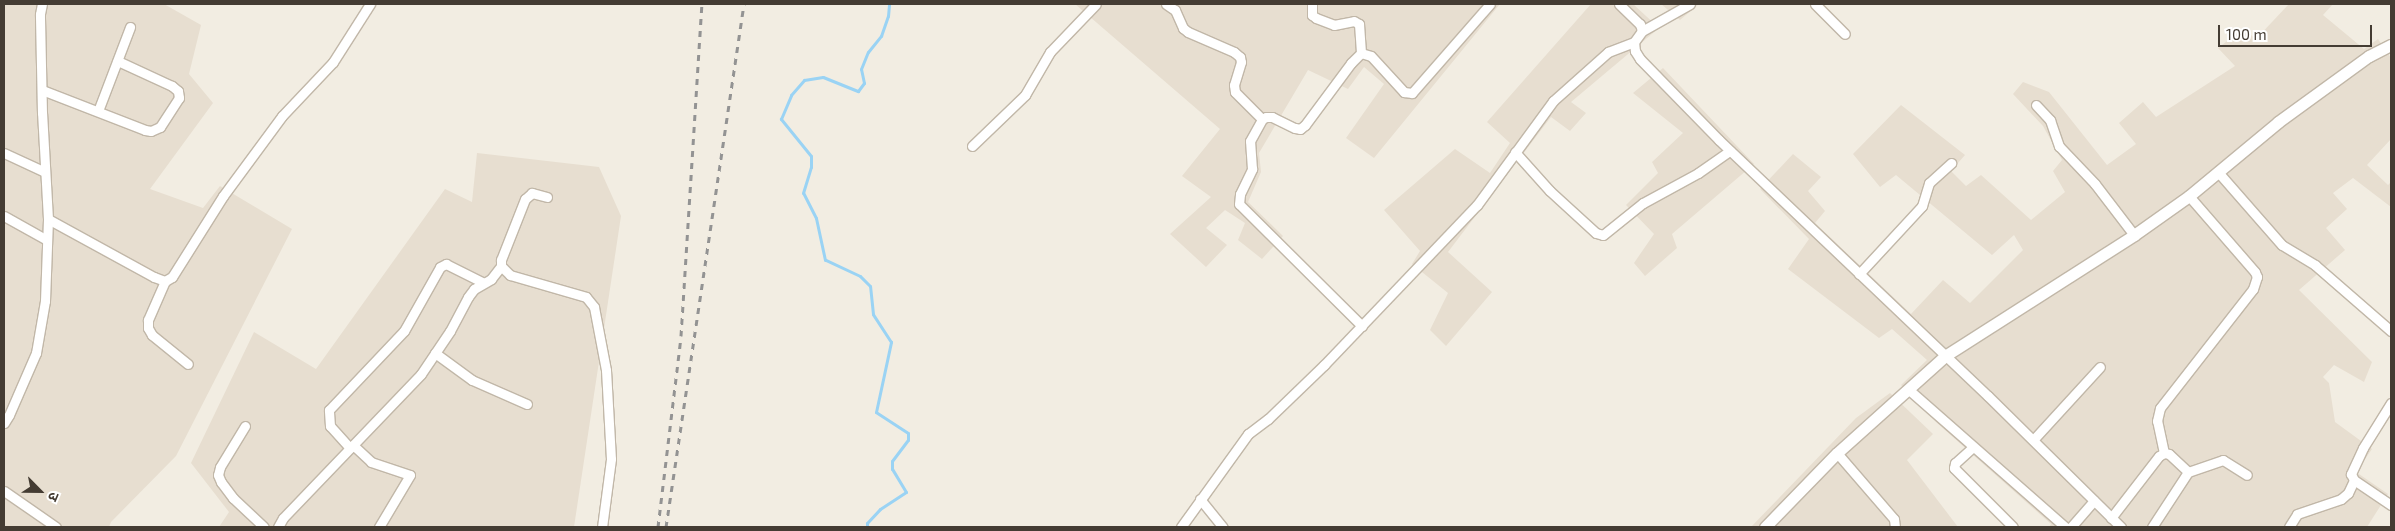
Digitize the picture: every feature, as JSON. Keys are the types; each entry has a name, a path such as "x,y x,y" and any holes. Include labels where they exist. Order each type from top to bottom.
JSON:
{"street":[{"path":"4,421 36,353 45,301 48,219 42,90 40,14 42,4"},
{"path":"188,364 152,335 148,328 148,320 165,281 177,271 223,196 282,116 333,62 370,4"},
{"path":"972,146 1025,95 1050,52 1096,4"},
{"path":"1166,4 1175,10 1183,28 1188,32 1234,52 1240,57 1241,62 1234,85 1235,92 1262,119"},
{"path":"1262,119 1272,117 1295,128 1305,126 1351,63 1361,53 1359,24 1354,20 1334,25 1316,18 1312,15 1312,4"},
{"path":"1361,53 1371,56 1404,92 1412,93 1490,4"},
{"path":"1618,4 1640,24 1642,31"},
{"path":"1181,527 1248,434 1268,420 1362,326 1477,205 1552,101 1608,52 1634,42 1642,31 1690,4"},
{"path":"1815,4 1845,34"},
{"path":"98,111 130,27"},
{"path":"1634,42 1634,52 1640,59 1730,151 2033,440 2121,527"},
{"path":"1765,527 1837,453 1945,356 2134,235 2189,196 2278,122 2369,56 2391,46"},
{"path":"42,90 151,131 160,127 178,98 178,91 172,86 118,61"},
{"path":"2036,105 2050,120 2059,146 2095,184 2134,235"},
{"path":"1262,119 1250,142 1252,169 1240,194 1239,204 1362,326"},
{"path":"1515,152 1550,191 1596,233 1603,235 1643,202 1698,173 1730,151"},
{"path":"4,153 45,172"},
{"path":"1859,274 1922,206 1929,183 1951,163"},
{"path":"2218,172 2282,245 2315,265 2391,331"},
{"path":"278,527 283,518 421,374 450,331 468,297 474,289 491,279 501,266 501,260 524,199 532,193 547,197"},
{"path":"2164,453 2157,421 2160,408 2253,289 2257,277 2255,272 2189,196"},
{"path":"4,216 47,240"},
{"path":"48,219 165,281"},
{"path":"379,527 410,475 371,462 351,447 330,426 329,410 404,331 440,267 446,264 484,283"},
{"path":"501,266 510,275 586,297 594,307 606,370 611,459 602,527"},
{"path":"436,353 472,380 527,404"},
{"path":"2033,440 2100,367"},
{"path":"1908,389 2065,527"},
{"path":"2391,403 2353,468 2352,474 2354,480 2391,505"},
{"path":"246,426 220,467 218,475 233,498 264,527"},
{"path":"1973,447 1955,463 1954,468 2012,527"},
{"path":"1837,453 1894,519 1895,527"},
{"path":"2110,518 2159,456 2164,453 2169,454 2188,472"},
{"path":"2152,527 2188,472 2222,460 2247,475"},
{"path":"2288,527 2297,514 2341,499 2348,493 2354,480"},
{"path":"4,491 56,527"},
{"path":"1200,499 1223,527"},
{"path":"2071,527 2094,501"}],"shaded area":[{"path":"4,4 164,4 201,25 189,74 213,103 150,189 203,208 220,186 292,229 176,456 111,522 109,527 4,527"},
{"path":"1075,4 1500,4 1374,158 1346,138 1384,84 1364,67 1348,89 1308,70 1259,153 1261,172 1248,202 1283,236 1262,259 1238,240 1245,223 1225,210 1206,228 1227,245 1206,267 1170,234 1211,197 1182,176 1220,129"},
{"path":"1591,4 1633,4 1659,28 1571,102 1586,113 1570,131 1551,117 1448,252 1492,292 1446,346 1430,330 1448,293 1412,264 1420,251 1384,210 1455,149 1490,173 1510,143 1487,122"},
{"path":"1661,4 1699,4 1680,20"},
{"path":"2289,4 2333,4 2323,15 2364,49 2378,39 2391,58 2391,139 2367,165 2388,185 2391,182 2391,207 2353,178 2333,193 2347,209 2326,228 2345,250 2299,290 2372,362 2364,382 2334,365 2323,377 2329,383 2335,422 2372,449 2356,472 2388,494 2367,527 2049,527 2051,524 1936,422 1901,385 1927,360 1892,329 1879,338 1788,269 1809,239 1760,189 1793,154 1821,177 1808,191 1825,211 1815,223 1911,314 1943,280 1970,303 2023,250 2014,235 1992,255 1896,175 1880,187 1853,154 1901,105 1965,155 1951,171 1966,186 1981,175 2031,220 2065,192 2053,171 2062,160 2043,126 2013,94 2023,82 2049,92 2107,165 2136,144 2119,123 2143,102 2156,117 2235,66 2218,48 2243,29 2256,39"},
{"path":"1663,68 1754,164 1672,234 1677,248 1645,276 1634,263 1654,234 1626,205 1658,173 1652,162 1683,133 1633,93"},
{"path":"477,153 599,167 621,216 574,527 219,527 229,512 191,463 254,332 316,369 445,189 472,202"},
{"path":"1890,393 1933,434 1907,460 1958,527 1751,527 1856,418"}],"waterway":[{"path":"867,527 867,523 880,509 906,492 892,469 892,461 908,440 908,433 876,412 891,342 873,314 870,286 860,276 825,260 816,218 803,193 811,167 811,156 781,119 791,95 804,80 823,77 858,91 864,83 861,69 868,52 881,36 888,16 889,4"}],"railway":[{"path":"658,527 681,336 702,4"},
{"path":"666,527 744,4"}]}
